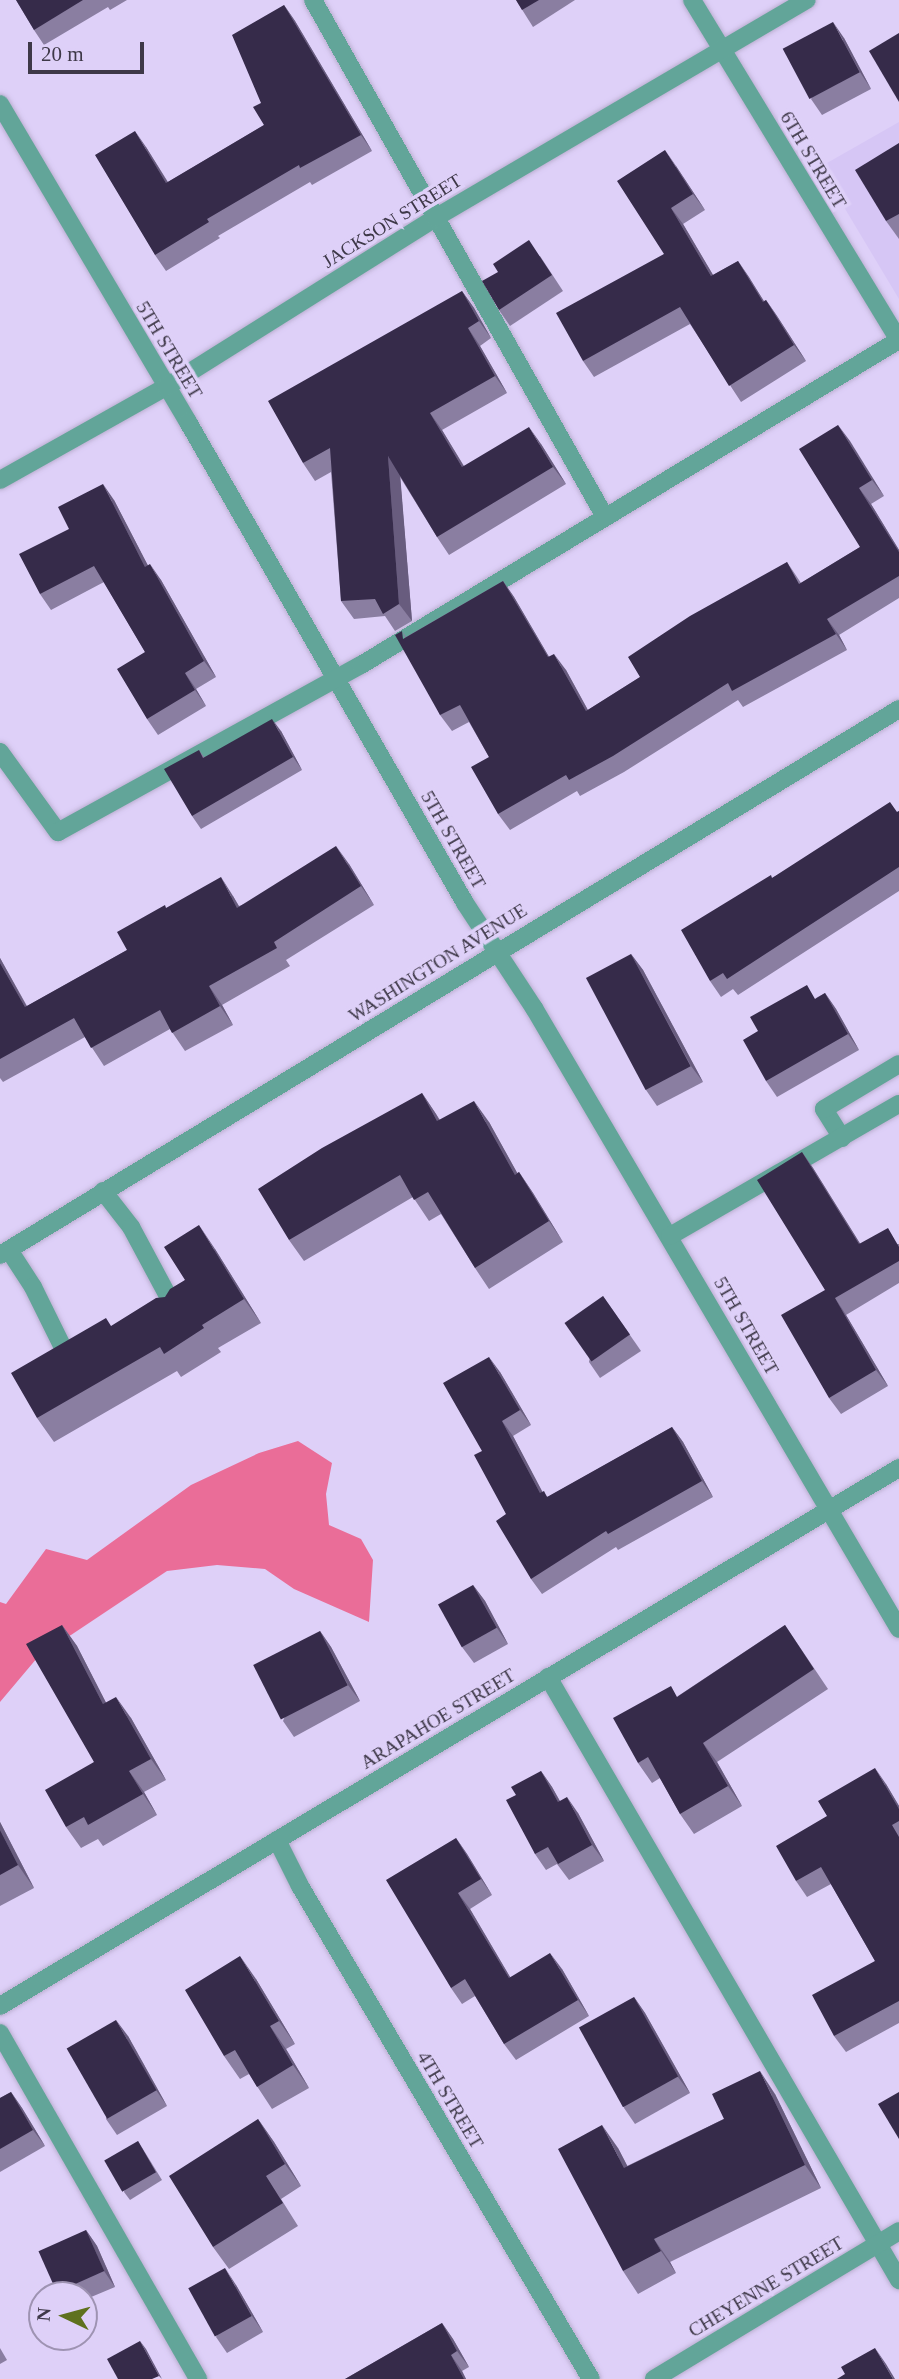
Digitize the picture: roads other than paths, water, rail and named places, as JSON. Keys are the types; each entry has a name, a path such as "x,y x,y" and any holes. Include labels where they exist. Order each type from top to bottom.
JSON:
{"street":[{"path":"313,0 606,517"},
{"name":"6TH STREET","path":"692,0 899,340"},
{"name":"JACKSON STREET","path":"0,481 166,387 435,218 807,0"},
{"name":"5TH STREET","path":"0,104 496,953 534,1008 670,1236 899,1629"},
{"path":"0,752 58,832 335,679 899,340"},
{"name":"WASHINGTON AVENUE","path":"4,1253 899,709"},
{"path":"842,1138 824,1109 899,1064"},
{"path":"670,1236 899,1104"},
{"path":"103,1191 131,1227 176,1311"},
{"path":"4,1253 33,1287 69,1360"},
{"name":"ARAPAHOE STREET","path":"0,2006 899,1468"},
{"path":"548,1677 899,2280"},
{"name":"4TH STREET","path":"277,1840 300,1886 591,2379"},
{"path":"0,2033 198,2379"},
{"name":"CHEYENNE STREET","path":"654,2379 899,2231"}]}
